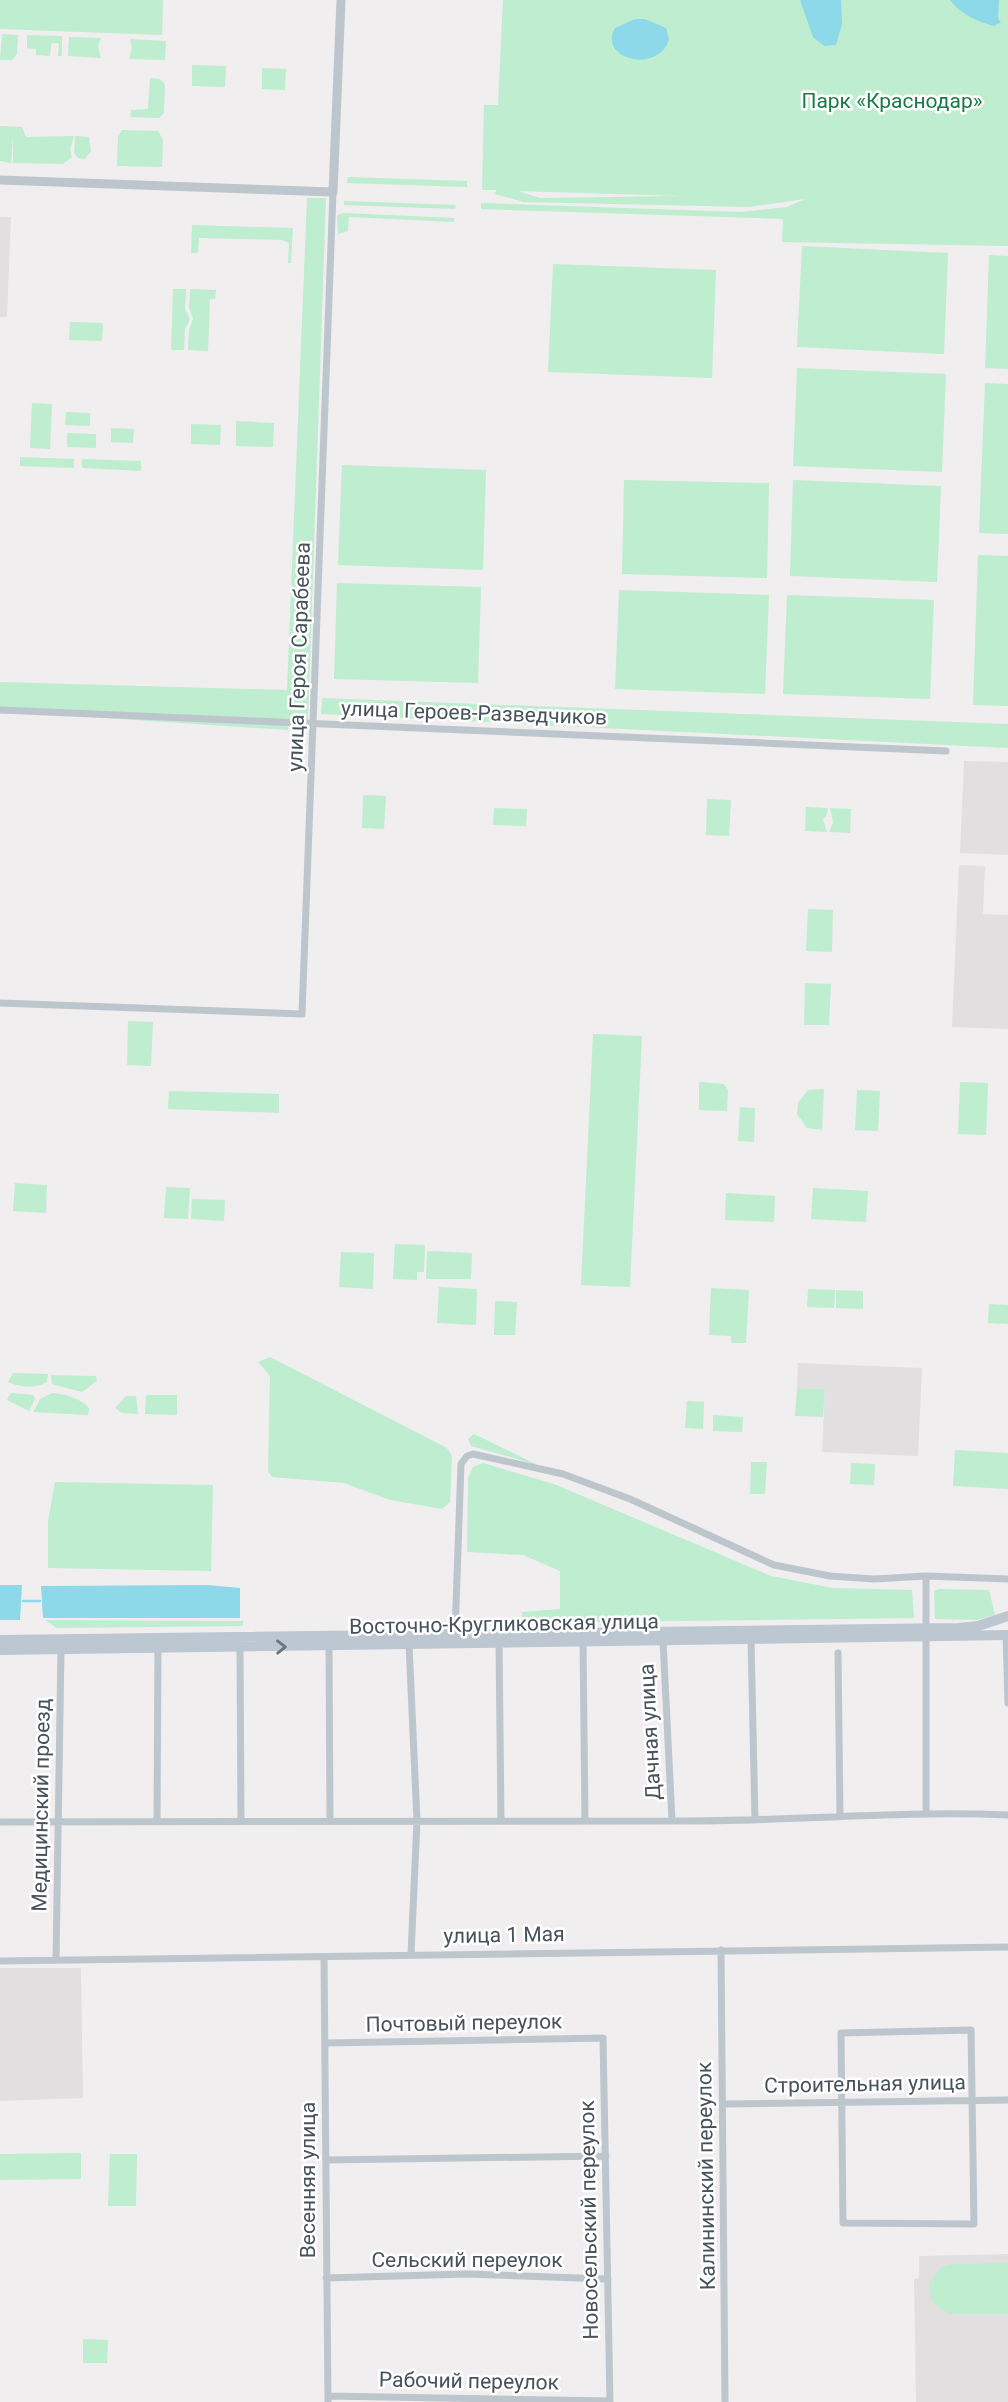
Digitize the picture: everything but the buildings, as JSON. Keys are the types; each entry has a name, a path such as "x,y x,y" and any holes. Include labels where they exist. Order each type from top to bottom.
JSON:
{"main road":[{"path":"926,1633 940,1628 978,1626 1008,1616"},
{"name":"Восточно-Кругликовская улица","path":"0,1640 913,1628 926,1633"},
{"name":"Восточно-Кругликовская улица","path":"0,1650 751,1639 926,1633 1007,1634"}],"street":[{"name":"улица Героя Сарабеева","path":"0,1003 302,1014 341,0"},
{"path":"0,180 333,192"},
{"name":"улица Героев-Разведчиков","path":"0,710 946,751"},
{"path":"455,1634 461,1465 473,1454 563,1474 774,1566 863,1578 926,1576 1008,1579"},
{"path":"926,1576 926,1811"},
{"path":"1007,1634 1008,1703"},
{"path":"751,1639 755,1820"},
{"name":"Дачная улица","path":"663,1640 672,1821"},
{"path":"583,1642 585,1820"},
{"path":"499,1643 500,1820"},
{"path":"409,1644 417,1821 411,1954"},
{"path":"329,1646 330,1818"},
{"path":"240,1647 241,1819"},
{"path":"157,1820 158,1648"},
{"name":"Медицинский проезд","path":"56,1960 61,1650"},
{"path":"838,1653 840,1816"},
{"name":"Дачная улица","path":"0,1822 330,1818 417,1821 672,1821 755,1820 926,1811 1008,1815"},
{"name":"улица 1 Мая","path":"0,1961 1008,1947"},
{"name":"Калининский переулок","path":"721,1950 725,2402"},
{"name":"Весенняя улица","path":"324,1958 328,2399"},
{"path":"971,2030 972,2099 974,2224 843,2223 841,2033 971,2030"},
{"name":"Почтовый переулок","path":"326,2043 603,2038"},
{"name":"Новосельский переулок","path":"603,2038 610,2401"},
{"name":"Строительная улица","path":"723,2104 1008,2100"},
{"path":"326,2160 606,2156"},
{"name":"Сельский переулок","path":"326,2278 467,2274 608,2279"},
{"name":"Рабочий переулок","path":"328,2399 610,2401"}],"shaded area":[{"path":"0,217 11,217 7,317 0,317"},
{"path":"964,761 1008,762 1008,855 960,853"},
{"path":"959,865 985,866 983,914 1008,915 1008,1029 952,1027"},
{"path":"798,1363 922,1368 918,1456 822,1452 825,1389 797,1388"},
{"path":"0,1968 81,1968 83,2098 0,2101"},
{"path":"1008,2254 1008,2402 916,2402 914,2279 919,2278 919,2256"}],"green space":[{"path":"0,0 163,0 162,35 0,29"},
{"name":"Парк «Краснодар»","path":"503,0 1008,0 1008,246 782,242 783,219 481,209 481,203 741,212 787,207 805,199 749,207 524,202 494,194 497,190 482,190 484,105 498,105","holes":["518,191 681,196 540,198"]},
{"path":"2,34 18,35 17,54 12,60 0,60"},
{"path":"27,35 62,36 62,56 58,56 59,43 51,43 50,56 36,55 36,49 27,48"},
{"path":"69,37 101,38 98,46 101,58 68,56"},
{"path":"130,39 166,41 165,60 129,59 132,49"},
{"path":"192,65 226,66 225,87 192,86"},
{"path":"262,68 286,69 285,90 262,89"},
{"path":"150,78 160,79 165,84 164,113 159,118 130,117 131,110 148,109"},
{"path":"0,126 22,127 26,137 74,136 70,150 72,157 63,164 13,163 13,136 11,163 0,161"},
{"path":"122,130 158,131 163,140 162,167 117,166 118,136"},
{"path":"75,136 89,137 91,151 85,159 78,158 74,153"},
{"path":"348,177 467,181 467,187 347,183"},
{"path":"307,198 326,198 308,720 288,720 288,730 0,711 0,682 287,690"},
{"path":"344,201 456,205 455,209 344,205"},
{"path":"344,213 454,218 454,222 349,217 348,231 338,234 337,215"},
{"path":"192,225 293,228 291,263 288,263 289,243 282,240 199,238 198,253 191,253"},
{"path":"802,246 948,253 944,354 797,347"},
{"path":"989,255 1008,256 1008,369 985,368"},
{"path":"553,264 716,270 712,378 548,372"},
{"path":"173,289 186,289 185,309 190,319 185,329 184,350 171,350"},
{"path":"190,289 216,290 215,299 210,299 208,351 188,350 189,330 193,319 189,307"},
{"path":"70,322 103,323 102,341 69,340"},
{"path":"797,368 946,374 942,472 793,466"},
{"path":"985,383 1008,384 1008,534 979,533"},
{"path":"32,403 52,404 50,449 30,448"},
{"path":"66,412 90,413 90,426 65,425"},
{"path":"236,421 274,423 273,447 236,446"},
{"path":"191,424 221,425 220,445 191,444"},
{"path":"111,428 134,429 133,443 111,442"},
{"path":"67,433 96,434 96,448 67,447"},
{"path":"20,457 74,459 74,468 20,466"},
{"path":"82,459 141,461 141,471 82,468"},
{"path":"342,465 486,470 483,570 338,565"},
{"path":"624,480 769,483 767,578 622,574"},
{"path":"793,480 941,486 937,582 790,576"},
{"path":"978,555 1008,556 1008,706 973,705"},
{"path":"337,583 481,587 478,683 334,679"},
{"path":"619,590 769,595 765,694 615,689"},
{"path":"787,595 934,600 930,699 783,694"},
{"path":"322,698 1008,724 1008,748 321,714"},
{"path":"363,795 386,796 384,829 362,828"},
{"path":"707,799 731,800 729,836 706,835"},
{"path":"806,807 828,808 823,819 827,832 805,831"},
{"path":"494,808 527,809 526,826 493,825"},
{"path":"830,808 851,809 850,833 829,832 833,822"},
{"path":"808,909 833,910 832,952 806,951"},
{"path":"805,983 831,984 829,1025 804,1025"},
{"path":"128,1021 153,1022 151,1066 127,1065"},
{"path":"593,1034 642,1036 630,1287 581,1285"},
{"path":"699,1082 724,1084 728,1090 727,1111 699,1110"},
{"path":"960,1082 988,1083 986,1135 958,1134"},
{"path":"824,1089 822,1130 807,1128 797,1114 798,1103 808,1090"},
{"path":"857,1090 880,1091 878,1131 855,1130"},
{"path":"169,1091 279,1094 279,1113 168,1109"},
{"path":"740,1107 755,1108 754,1142 738,1141"},
{"path":"15,1183 47,1185 46,1213 13,1211"},
{"path":"166,1187 190,1188 188,1219 164,1218"},
{"path":"813,1188 868,1191 866,1222 811,1219"},
{"path":"726,1193 775,1196 774,1222 725,1220"},
{"path":"192,1199 225,1200 224,1221 191,1219"},
{"path":"395,1244 425,1245 424,1272 417,1272 417,1280 393,1279"},
{"path":"427,1251 472,1253 471,1279 426,1279"},
{"path":"341,1252 374,1253 373,1289 339,1287"},
{"path":"439,1287 477,1289 476,1325 437,1323"},
{"path":"711,1288 749,1290 746,1343 731,1343 731,1336 709,1335"},
{"path":"808,1289 835,1290 834,1308 807,1307"},
{"path":"836,1290 863,1291 863,1309 836,1308"},
{"path":"495,1301 517,1302 515,1335 494,1335"},
{"path":"989,1304 1008,1305 1008,1324 988,1323"},
{"path":"270,1357 447,1448 452,1456 450,1502 442,1509 390,1500 344,1483 272,1477 268,1471 270,1376 258,1362"},
{"path":"13,1373 48,1374 47,1382 32,1386 17,1385 8,1382"},
{"path":"51,1375 96,1376 97,1381 82,1392 52,1384"},
{"path":"797,1388 825,1389 823,1417 795,1416"},
{"path":"11,1393 33,1395 35,1399 29,1411 7,1400"},
{"path":"52,1393 81,1402 89,1408 88,1415 33,1412 40,1399"},
{"path":"146,1395 177,1395 177,1415 145,1414"},
{"path":"126,1396 136,1396 138,1414 122,1413 115,1408"},
{"path":"687,1401 704,1402 703,1429 685,1428"},
{"path":"713,1415 743,1417 742,1432 713,1431"},
{"path":"474,1434 538,1465 471,1446 468,1439"},
{"path":"955,1450 1008,1453 1008,1489 953,1486"},
{"path":"751,1462 767,1462 765,1494 750,1494"},
{"path":"483,1463 554,1484 771,1576 833,1588 912,1590 914,1618 522,1623 522,1612 560,1609 560,1571 523,1555 467,1552 468,1478 473,1467"},
{"path":"851,1463 875,1464 874,1485 850,1484"},
{"path":"55,1482 213,1485 211,1571 48,1568 48,1521"},
{"path":"989,1590 995,1615 977,1620 935,1619 934,1591"},
{"path":"45,1620 243,1621 243,1626 57,1628"},
{"path":"81,2153 81,2179 0,2180 0,2154"},
{"path":"110,2154 137,2154 136,2206 108,2206"},
{"path":"1008,2263 1008,2314 949,2314 932,2302 929,2284 941,2267 953,2264"},
{"path":"83,2339 108,2340 107,2363 83,2363"}],"water":[{"path":"800,0 841,0 842,24 836,45 824,46 813,37"},
{"path":"950,0 999,0 998,19 1001,22 994,26 975,20 959,10"},
{"path":"635,19 645,19 666,28 669,39 663,50 654,57 632,59 615,48 612,39 615,28"},
{"path":"0,1585 22,1585 20,1620 0,1620"},
{"path":"208,1585 240,1588 240,1618 43,1618 41,1586"}],"waterway":[{"path":"23,1601 40,1601"}]}
